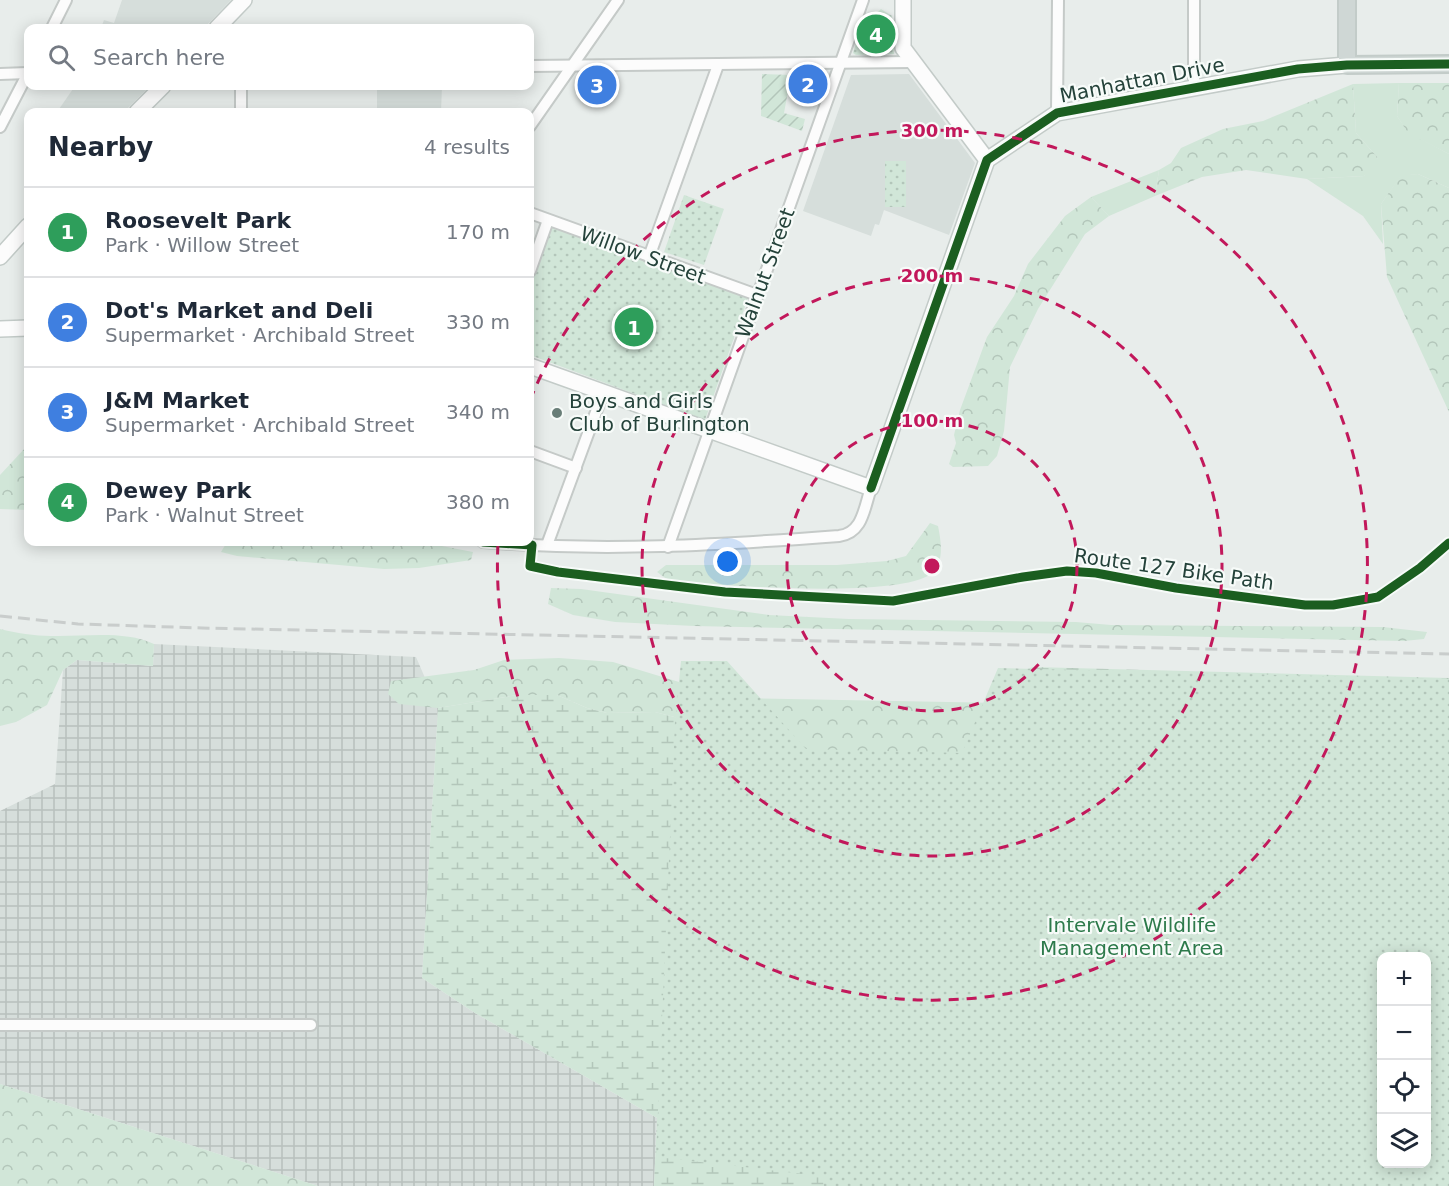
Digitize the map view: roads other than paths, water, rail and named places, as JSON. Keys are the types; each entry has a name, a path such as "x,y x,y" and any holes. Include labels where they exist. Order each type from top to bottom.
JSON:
{"main road":[{"path":"1347,0 1347,65"},
{"name":"Manhattan Drive","path":"1347,65 1449,64"}],"street":[{"path":"54,24 66,0"},
{"path":"221,24 244,0"},
{"path":"534,120 618,0"},
{"name":"Walnut Street","path":"668,547 863,0"},
{"path":"534,544 668,547 845,535 853,532 858,525 987,160 903,48 903,0"},
{"path":"1057,113 1058,0"},
{"path":"1194,0 1194,88"},
{"path":"534,66 913,62"},
{"path":"649,257 718,65"},
{"name":"Manhattan Drive","path":"987,160 1057,113 1298,69 1347,65"},
{"path":"0,74 24,73"},
{"path":"0,127 24,81"},
{"path":"141,108 159,90"},
{"path":"241,108 242,90"},
{"name":"Willow Street","path":"534,215 757,296"},
{"path":"534,260 548,220"},
{"path":"0,257 24,230"},
{"path":"0,328 24,328"},
{"path":"534,367 872,488"},
{"path":"547,545 603,393"},
{"path":"534,452 576,468"},
{"path":"0,1025 311,1025"}],"railway":[{"path":"0,616 78,624 202,628 1449,654"}],"place":[{"name":"Dewey Park","path":"876,34"},
{"name":"Dot's Market and Deli","path":"808,84"},
{"name":"J&M Market","path":"597,85"},
{"name":"Roosevelt Park","path":"634,327"},
{"name":"Boys and Girls Club of Burlington","path":"557,413"}],"park label":[{"name":"Intervale Wildlife Management Area","path":"1132,936"}]}
